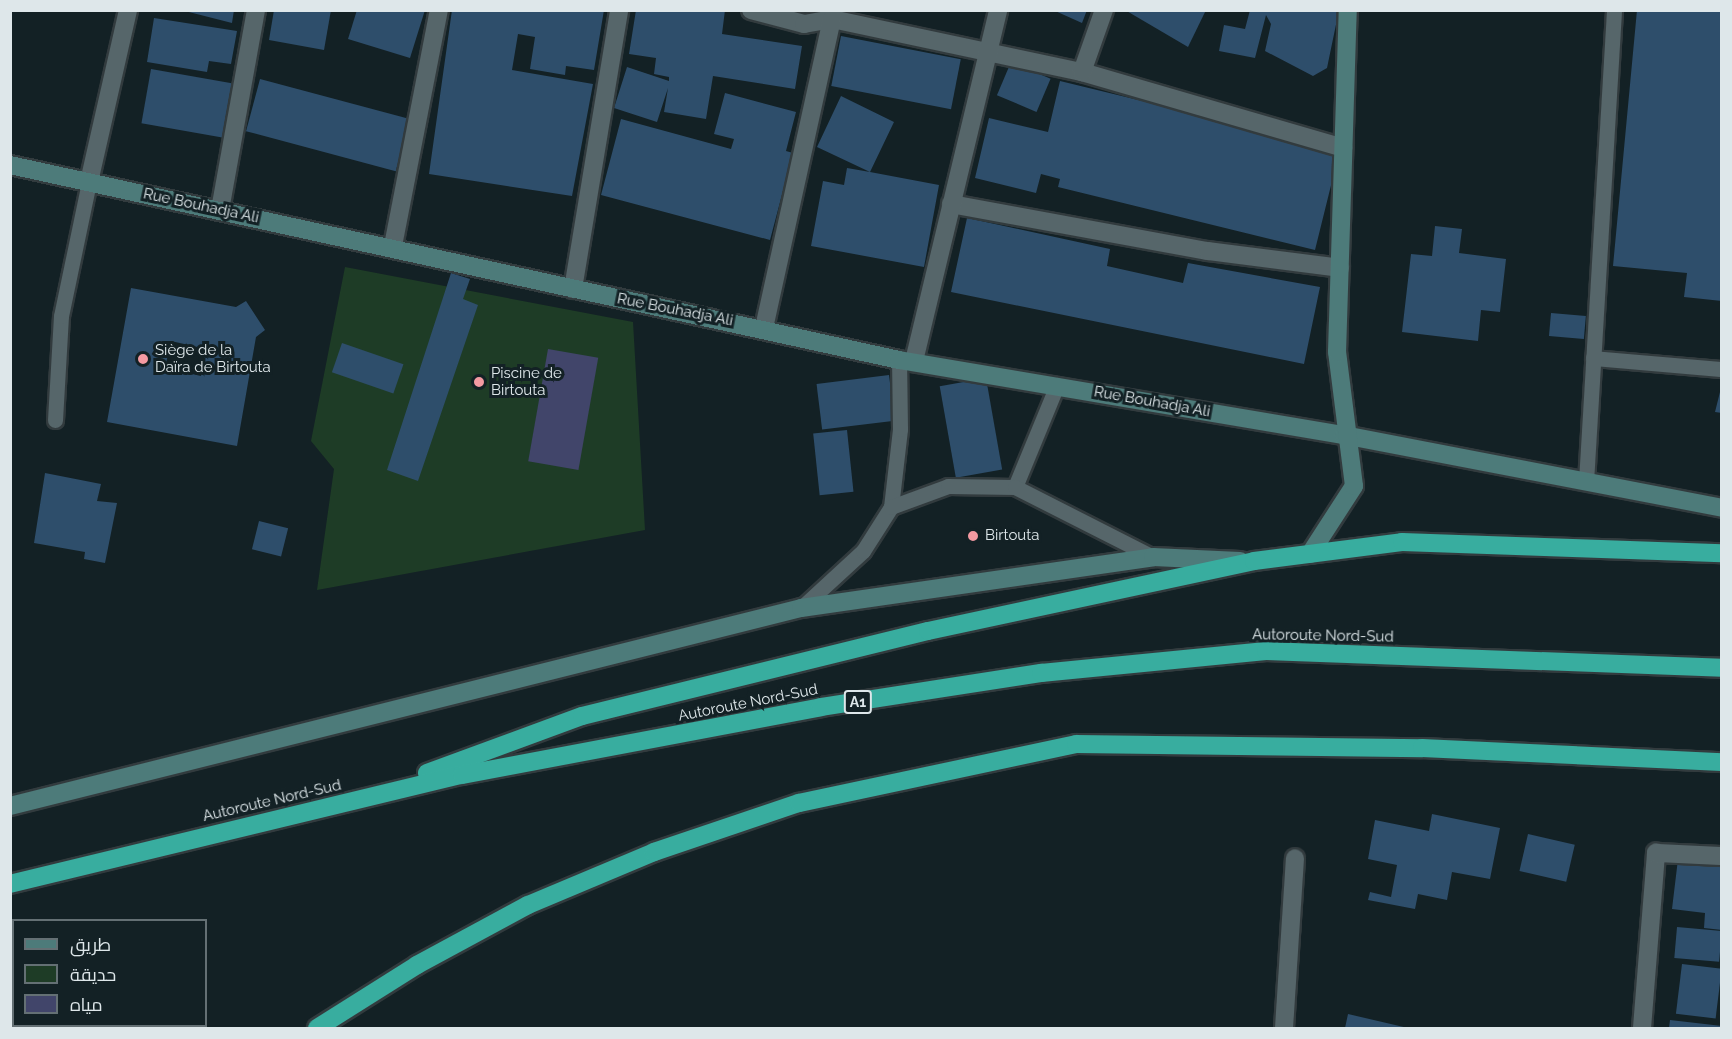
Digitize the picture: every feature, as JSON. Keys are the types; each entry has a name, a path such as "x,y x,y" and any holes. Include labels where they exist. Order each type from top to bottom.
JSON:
{"highway":[{"path":"350,801 582,716 928,631 1254,561 1402,542 1722,553"},
{"name":"Autoroute Nord-Sud","path":"10,884 350,801 821,707 1041,673 1243,653 1722,668"},
{"path":"317,1029 528,905 654,852 799,803 1076,744 1422,748 1722,762"}],"main road":[{"path":"1310,554 1354,486 1344,435 1337,352 1348,10"},
{"name":"Rue Bouhadja Ali","path":"10,165 393,246 573,289 764,328 907,361 1344,435 1722,508"},
{"path":"10,806 576,660 801,608 1153,557 1254,561"}],"street":[{"path":"89,182 128,10"},
{"path":"220,210 256,10"},
{"path":"393,246 439,10"},
{"path":"573,289 619,10"},
{"path":"751,10 832,20 984,54 1082,72 1343,148"},
{"path":"907,361 951,204 984,54 998,10"},
{"path":"1082,72 1104,10"},
{"path":"764,328 832,20"},
{"path":"951,204 1208,251 1340,268"},
{"path":"1642,1029 1656,853 1722,856"},
{"path":"1284,1029 1295,858"}],"lane":[{"path":"1586,482 1614,10"},
{"path":"54,420 61,316 89,182"},
{"path":"1593,358 1722,369"},
{"path":"801,608 863,551 891,507 907,361"},
{"path":"1015,487 1057,385"},
{"path":"891,507 948,486 1015,487 1153,557"}],"green space":[{"name":"Piscine de Birtouta","path":"345,267 633,322 645,530 317,590 334,469 311,441"}],"water":[{"path":"548,349 598,358 578,470 528,461"}],"building":[{"path":"181,10 234,10 232,23"},
{"path":"274,10 331,10 324,50 269,40"},
{"path":"357,10 425,10 410,58 348,39"},
{"path":"452,10 604,10 594,70 566,66 565,75 530,69 535,37 518,34 512,70 593,84 572,196 429,174"},
{"path":"636,10 725,10 722,34 802,46 795,89 713,76 706,119 664,112 668,88 657,122 614,108 627,67 669,81 669,77 654,74 656,58 629,54"},
{"path":"1053,10 1087,10 1082,23"},
{"path":"1125,10 1206,10 1188,47"},
{"path":"1250,10 1339,10 1327,68 1313,76 1265,51 1271,24 1266,15 1255,58 1219,51 1224,25 1245,29"},
{"path":"1637,10 1722,10 1722,301 1684,297 1687,273 1613,266"},
{"path":"154,18 237,31 231,64 209,61 207,72 147,62"},
{"path":"841,36 961,59 951,109 831,86"},
{"path":"1011,62 1051,79 1037,112 997,95"},
{"path":"151,69 232,83 222,137 141,123"},
{"path":"260,79 410,119 396,171 246,131"},
{"path":"1060,81 1340,149 1315,250 1058,187 1060,179 1041,174 1036,193 975,178 989,118 1048,132"},
{"path":"725,93 796,112 786,151 793,153 770,240 601,195 621,119 731,149 734,139 714,134"},
{"path":"841,96 894,122 870,172 817,147"},
{"path":"847,168 939,185 924,267 811,246 823,181 844,185"},
{"path":"967,218 1110,249 1107,266 1183,283 1188,263 1320,287 1304,364 951,292"},
{"path":"1435,226 1462,229 1459,253 1506,259 1500,312 1481,310 1478,341 1402,332 1411,254 1432,256"},
{"path":"451,273 470,279 463,299 478,305 418,481 387,470"},
{"name":"Siège de la Daïra de Birtouta","path":"131,288 236,307 246,301 265,330 256,337 237,446 107,422","holes":["171,341 206,349 201,376 165,368"]},
{"path":"1551,313 1586,316 1584,339 1549,336"},
{"path":"342,343 403,364 393,393 332,372"},
{"path":"889,375 895,421 822,430 817,384"},
{"path":"986,378 1002,470 956,478 940,386"},
{"path":"1722,388 1722,413 1715,412"},
{"path":"847,430 853,492 820,495 813,434"},
{"path":"45,473 101,484 97,501 117,503 105,563 84,559 85,552 34,543"},
{"path":"259,521 288,528 281,556 252,549"},
{"path":"1432,814 1500,828 1490,879 1452,872 1447,900 1418,894 1415,909 1368,900 1370,892 1391,897 1397,865 1368,859 1375,820 1429,831"},
{"path":"1528,834 1575,845 1566,882 1519,871"},
{"path":"1678,859 1722,865 1722,930 1704,928 1705,913 1672,909"},
{"path":"1677,927 1722,931 1719,962 1674,958"},
{"path":"1682,964 1722,969 1716,1019 1676,1014"},
{"path":"1348,1014 1408,1028 1345,1028"},
{"path":"1670,1020 1722,1026 1722,1028 1669,1028"}],"place":[{"name":"Siège de la Daïra de Birtouta","path":"143,359"},
{"name":"Piscine de Birtouta","path":"479,382"},
{"name":"Birtouta","path":"973,536"}]}
